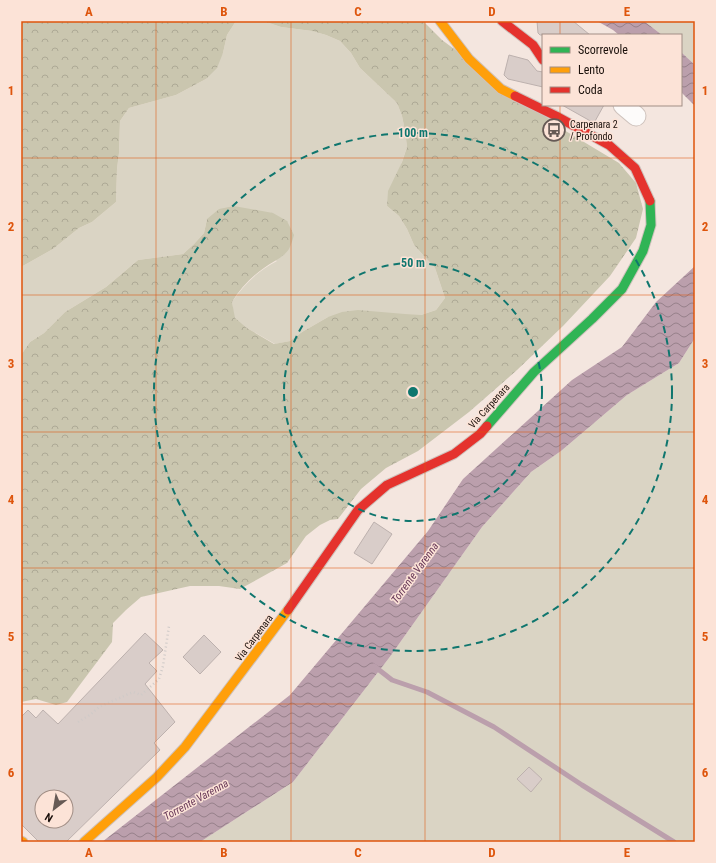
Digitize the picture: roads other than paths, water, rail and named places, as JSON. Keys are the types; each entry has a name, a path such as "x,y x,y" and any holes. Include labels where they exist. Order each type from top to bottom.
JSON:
{"street":[{"name":"Via Carpenara","path":"84,842 157,777 185,747 272,634 358,510 387,486 454,454 480,434 534,372 592,319 622,289 643,252 651,225 650,199 635,168 609,145 556,116 501,89 469,59 440,21"},
{"path":"502,21 533,45 542,58"}],"water":[{"path":"597,21 644,21 661,34 618,34"},
{"path":"682,53 695,65 695,106 682,93"},
{"name":"Torrente Varenna","path":"695,266 695,338 679,363 627,395 561,451 531,472 482,527 389,658 293,782 200,842 102,842 290,695 428,531 463,479 572,380 622,347 656,302"}],"waterway":[{"path":"374,666 392,680 427,692 494,727 582,785 674,842"}],"place":[{"name":"Carpenara 2 / Profondo","path":"554,130"}]}
